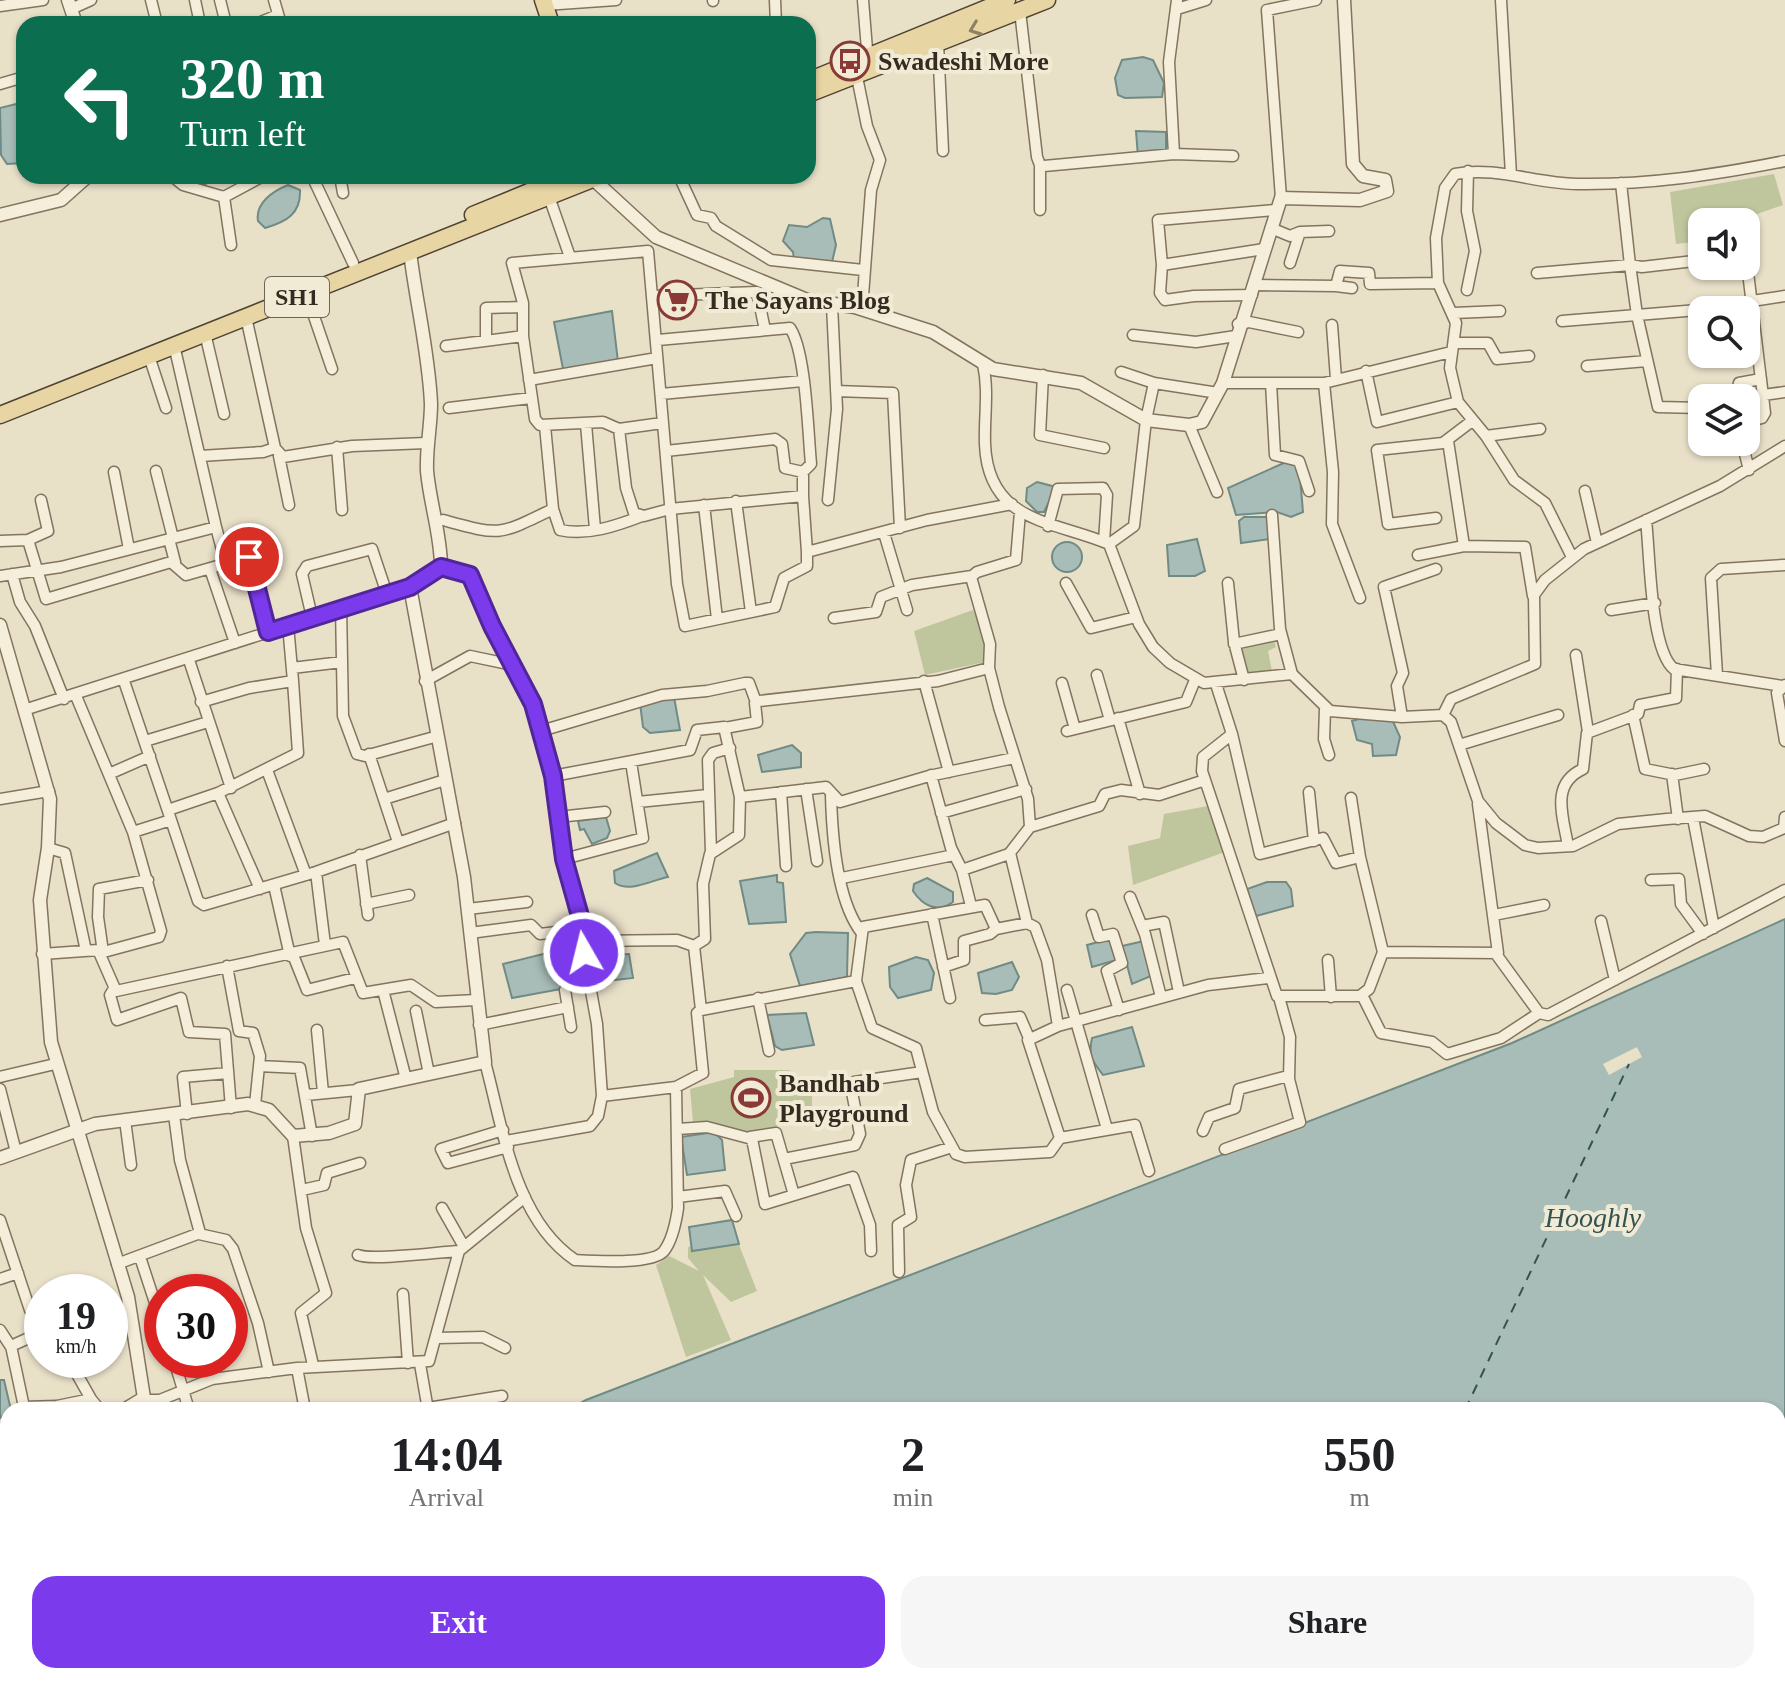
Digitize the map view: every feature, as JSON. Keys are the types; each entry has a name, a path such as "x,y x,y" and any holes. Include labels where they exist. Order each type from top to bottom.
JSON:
{"main road":[{"path":"816,90 862,66 1014,6 1047,0"},
{"path":"816,79 938,43 1014,6"},
{"name":"SH1","path":"0,415 410,252 548,191 557,184"},
{"name":"SH1","path":"0,404 353,263 548,191 577,184"}],"street":[{"path":"0,6 43,0"},
{"path":"69,4 91,0"},
{"path":"541,2 616,0"},
{"path":"862,309 871,190 880,160 867,126 862,66 863,0"},
{"path":"1174,154 1169,62 1177,5 1206,0"},
{"path":"603,184 656,237 807,300 862,309 933,332 983,364 1006,372 1043,375 1081,383 1146,420 1189,425 1206,418 1220,388 1278,204 1267,10 1316,0"},
{"path":"1344,0 1353,164 1363,176 1385,180 1387,191 1360,200 1278,204 1158,220 1162,265 1160,293 1165,300 1253,290 1352,288"},
{"path":"1501,0 1511,175"},
{"path":"1014,6 1040,165 1040,210"},
{"path":"938,43 943,151"},
{"path":"1040,165 1174,154 1233,156"},
{"path":"1572,557 1545,503 1514,480 1486,436 1458,402 1450,368 1457,333 1454,313 1438,283 1436,238 1445,188 1455,174 1468,171 1573,184 1621,183 1688,180 1785,161"},
{"path":"1467,290 1475,251 1467,211 1468,171"},
{"path":"1621,183 1637,315 1658,408 1688,408"},
{"path":"0,215 61,200 79,184"},
{"path":"182,184 224,197 248,184"},
{"path":"316,184 353,263"},
{"path":"341,184 343,193"},
{"path":"683,184 697,215 711,218 716,226 771,260 863,270"},
{"path":"548,191 570,257"},
{"path":"224,197 231,245"},
{"path":"1271,228 1290,236 1300,232 1329,231"},
{"path":"1290,263 1300,232"},
{"path":"1162,265 1264,249"},
{"path":"658,340 790,328 796,336 811,464 803,472 807,566 784,578 776,606 687,626 682,623 648,251 512,263 523,307 523,336 535,419 545,426 603,422 619,429 662,423"},
{"path":"410,252 431,406 426,443 441,567"},
{"path":"1537,273 1688,261"},
{"path":"1336,286 1340,271 1369,273 1370,284 1438,283"},
{"path":"654,296 757,292 765,330"},
{"path":"306,293 332,369"},
{"path":"1760,300 1785,296"},
{"path":"828,500 836,391 832,305"},
{"path":"486,341 486,308 523,307"},
{"path":"1454,313 1500,311"},
{"path":"1562,321 1688,311"},
{"path":"246,317 289,505"},
{"path":"1133,335 1196,342 1237,330 1249,322 1298,332"},
{"path":"1332,325 1336,379"},
{"path":"205,333 224,414"},
{"path":"446,346 523,336"},
{"path":"1121,372 1154,383 1220,388 1271,383 1324,383 1452,348 1488,343 1497,359 1529,356"},
{"path":"174,345 225,561"},
{"path":"149,356 166,408"},
{"path":"529,380 657,358"},
{"path":"1587,366 1647,361"},
{"path":"983,364 987,394 985,449 991,472 1016,508 1048,526 1106,543 1134,526 1146,420 1154,383"},
{"path":"1760,368 1765,416 1760,418"},
{"path":"1366,371 1377,422 1458,402"},
{"path":"1043,375 1040,435 1104,448"},
{"path":"1739,384 1761,379"},
{"path":"661,394 803,381"},
{"path":"1271,383 1274,454 1299,461 1309,491"},
{"path":"1324,383 1333,472 1332,524 1360,598"},
{"path":"836,391 893,393 900,528"},
{"path":"1763,395 1785,392"},
{"path":"449,408 531,398"},
{"path":"1436,518 1388,524 1377,450 1448,441 1472,421"},
{"path":"586,424 595,529"},
{"path":"1189,425 1217,492"},
{"path":"545,426 553,509 560,530 572,533 595,529 670,509 803,496"},
{"path":"619,429 629,505 634,513 644,516"},
{"path":"1486,436 1540,429"},
{"path":"666,451 775,439 782,444 785,468 803,472"},
{"path":"1448,441 1464,546"},
{"path":"200,456 426,443"},
{"path":"1533,598 1545,580 1572,557 1749,470 1785,446"},
{"path":"337,447 342,510"},
{"path":"1746,456 1749,470"},
{"path":"156,471 175,562 186,575 210,569 225,561 249,557 268,632"},
{"path":"114,472 129,549"},
{"path":"1048,526 1058,489 1103,488 1107,495 1106,543 1136,617 1153,647 1195,680 1216,684 1292,674"},
{"path":"1585,491 1597,543"},
{"path":"0,541 28,540 48,531 41,500"},
{"path":"736,501 751,612"},
{"path":"704,505 717,619"},
{"path":"807,552 900,528 1016,508"},
{"path":"834,618 876,612 881,597 901,588 972,576 1014,563 1016,508"},
{"path":"443,520 484,534 507,531 553,509"},
{"path":"1272,515 1281,634 1292,674 1325,709 1402,717 1443,715 1451,722 1478,801 1499,949 1496,954"},
{"path":"1646,520 1663,656 1677,669 1783,686"},
{"path":"0,576 216,527"},
{"path":"884,533 907,610"},
{"path":"28,540 46,599 175,562"},
{"path":"1418,555 1464,546 1524,546 1533,598 1535,664 1451,699 1443,715"},
{"path":"312,617 302,574 307,566 372,549 387,594"},
{"path":"1717,675 1711,578 1721,569 1784,565"},
{"path":"24,710 189,660 341,606 410,587 441,567 470,575 533,704 553,776 564,859 587,941 584,953 597,1024 602,1096 598,1116 590,1126 441,1149 448,1163 506,1139"},
{"path":"210,569 235,643"},
{"path":"1402,717 1397,686 1403,673 1384,587 1436,569"},
{"path":"12,574 20,602 109,774 133,832 160,935 102,953 42,954"},
{"path":"972,576 976,604 990,644 989,668 1014,758 1026,789 1030,827"},
{"path":"1066,583 1091,628 1136,617"},
{"path":"1228,583 1234,644 1244,680"},
{"path":"410,587 425,681 455,823 485,1062 525,1197 551,1236 572,1260 609,1262 655,1256 664,1251 676,1225 676,1087"},
{"path":"1611,610 1655,603"},
{"path":"341,606 345,725 357,754 369,754 438,736"},
{"path":"0,625 49,791 48,848 40,900 42,954 55,1064 78,1128 134,1323 143,1400"},
{"path":"133,832 231,788 299,751 288,625"},
{"path":"1234,644 1281,634"},
{"path":"1568,846 1560,791 1569,776 1583,769 1588,732 1576,655"},
{"path":"425,681 470,656 513,665"},
{"path":"189,660 231,788"},
{"path":"292,668 342,662"},
{"path":"756,702 924,681 989,668"},
{"path":"1588,732 1615,725 1619,718 1640,713 1640,705 1677,698 1677,669"},
{"path":"1097,675 1140,794"},
{"path":"1062,683 1071,730 1186,702 1195,680"},
{"path":"124,681 201,904 311,874 455,823"},
{"path":"201,702 249,688 293,681"},
{"path":"924,681 949,772"},
{"path":"541,731 662,695 710,691 747,682 756,702 757,722 698,729 690,750 553,776"},
{"path":"1216,684 1232,734 1260,854 1325,839 1336,863 1360,857"},
{"path":"1783,686 1777,693 1785,741"},
{"path":"1325,709 1324,739 1329,755"},
{"path":"1459,745 1558,715"},
{"path":"1633,715 1644,769 1672,774 1704,769"},
{"path":"145,741 208,722"},
{"path":"711,852 739,835 740,797 725,728"},
{"path":"1225,1149 1299,1123 1288,1076 1290,1037 1279,997 1268,978 1201,766 1203,757 1232,734"},
{"path":"694,946 705,939 703,884 711,852 708,760 713,753 730,748"},
{"path":"369,754 398,842"},
{"path":"109,774 150,756"},
{"path":"740,797 826,787 840,802 931,775 1014,758"},
{"path":"564,859 642,838 631,762"},
{"path":"267,770 311,874 325,945"},
{"path":"1672,774 1678,819"},
{"path":"931,775 971,906"},
{"path":"384,799 445,780"},
{"path":"962,870 1010,853 1030,827 1099,806 1105,794 1120,790 1159,795 1205,780"},
{"path":"806,789 817,861"},
{"path":"941,813 1026,789"},
{"path":"0,799 49,791"},
{"path":"781,792 786,866"},
{"path":"1309,792 1314,841"},
{"path":"218,793 260,889"},
{"path":"831,794 833,841 853,919 861,932"},
{"path":"638,802 708,795"},
{"path":"1279,997 1362,995 1369,989 1383,952 1360,857 1351,798"},
{"path":"1478,801 1516,842 1538,848 1585,842 1618,824 1705,816 1749,836 1763,837 1784,828 1785,817"},
{"path":"558,817 605,812"},
{"path":"1693,818 1714,928"},
{"path":"48,848 65,853 86,951"},
{"path":"1010,853 1027,923 1041,937 1058,1026"},
{"path":"360,855 367,909 409,895"},
{"path":"842,878 954,855"},
{"path":"1651,880 1678,878 1681,904 1703,934"},
{"path":"148,880 99,889 102,953 113,990 110,995 117,1020 181,998 189,1032 225,1034 231,1108"},
{"path":"274,885 291,956 307,990 355,978"},
{"path":"1496,954 1539,1013 1548,1015 1785,890"},
{"path":"1130,897 1142,926 1161,997"},
{"path":"468,909 527,902"},
{"path":"996,929 986,905 863,927 856,981 872,1028 913,1043 935,1119 956,1154 965,1157 1045,1154 1060,1138 1135,1125 1149,1171"},
{"path":"1494,915 1544,905"},
{"path":"932,914 950,998"},
{"path":"1092,915 1100,938 1113,934 1122,960 1107,971 1119,1010"},
{"path":"1601,921 1615,980"},
{"path":"1142,926 1164,922 1179,992"},
{"path":"943,967 964,960 964,941 990,934 996,929 1027,923"},
{"path":"470,933 531,925 540,934 582,929"},
{"path":"587,941 677,940 694,946"},
{"path":"113,990 291,956 343,942 363,993 411,985 436,1002 477,1000"},
{"path":"694,946 701,1010"},
{"path":"1383,952 1496,954"},
{"path":"1328,960 1331,997"},
{"path":"227,966 239,1031 254,1034 259,1066 255,1105"},
{"path":"1029,1038 1058,1026 1078,1023 1179,992 1211,984 1268,978"},
{"path":"602,1096 676,1087 703,1073 697,1028 697,1013 701,1010 856,981"},
{"path":"383,990 406,1079"},
{"path":"565,990 571,1027"},
{"path":"1067,990 1107,1129"},
{"path":"1362,995 1380,1032 1432,1042 1447,1054 1501,1038 1539,1013"},
{"path":"758,998 769,1051"},
{"path":"479,1025 568,1007"},
{"path":"416,1011 429,1074"},
{"path":"985,1020 1020,1017 1060,1138"},
{"path":"317,1030 323,1093"},
{"path":"306,1095 358,1090 485,1062"},
{"path":"0,1077 55,1064"},
{"path":"259,1066 298,1067 303,1074 312,1136"},
{"path":"784,1159 855,1145 860,1134 851,1087 854,1082 922,1072"},
{"path":"199,1234 180,1160 183,1077 228,1073"},
{"path":"1203,1131 1210,1117 1235,1108 1239,1089 1288,1076"},
{"path":"0,1089 16,1152"},
{"path":"293,1136 312,1136 355,1124 358,1090"},
{"path":"0,1158 78,1128 125,1120 255,1105 275,1114 293,1136 306,1228 326,1293 301,1313 313,1365"},
{"path":"125,1120 131,1165"},
{"path":"678,1129 712,1128 750,1137 776,1133 794,1195"},
{"path":"750,1137 764,1203 853,1177 870,1225 871,1251"},
{"path":"899,1272 898,1225 911,1217 906,1185 911,1160 952,1147"},
{"path":"302,1190 324,1185 327,1173 360,1163"},
{"path":"678,1197 725,1191 736,1216"},
{"path":"358,1255 372,1260 405,1253 461,1248 505,1218 525,1197"},
{"path":"139,1402 160,1400 210,1379 313,1365 414,1364 432,1359 461,1248 442,1208"},
{"path":"0,1220 24,1288"},
{"path":"117,1264 199,1234 226,1240 233,1249 255,1313 269,1372"},
{"path":"140,1257 146,1274"},
{"path":"0,1279 18,1273"},
{"path":"403,1294 414,1364 426,1402"},
{"path":"0,1330 11,1347 23,1402"},
{"path":"437,1338 483,1337 505,1348"},
{"path":"11,1347 24,1340"},
{"path":"297,1368 303,1402"},
{"path":"79,1378 93,1402"},
{"path":"180,1378 187,1402"},
{"path":"468,1402 502,1396"},
{"path":"77,1402 91,1399"}],"green space":[{"path":"1774,174 1783,205 1760,213 1760,208 1688,208 1688,243 1676,244 1670,192"},
{"path":"973,610 984,635 985,662 925,675 914,631"},
{"path":"1273,636 1276,647 1268,651 1272,671 1245,675 1235,644"},
{"path":"1208,806 1225,852 1133,885 1128,846 1160,838 1164,814"},
{"name":"Bandhab Playground","path":"734,1070 789,1070 812,1086 812,1106 783,1125 755,1131 693,1122 690,1089 734,1077"},
{"path":"736,1237 757,1291 731,1302 703,1275 731,1340 686,1357 656,1265 669,1256 699,1271 688,1258 688,1247"}],"water":[{"path":"1143,57 1153,60 1164,83 1162,97 1125,98 1118,95 1115,78 1122,60"},
{"path":"16,104 16,163 7,164 1,155 0,108"},
{"path":"1136,131 1166,132 1166,154 1138,157"},
{"path":"288,185 300,190 295,211 286,220 265,228 258,221 262,203"},
{"path":"823,218 830,219 836,245 832,262 794,260 793,252 783,241 789,225 807,227"},
{"path":"612,311 618,362 563,369 554,322"},
{"path":"1286,462 1299,465 1303,512 1291,517 1277,512 1236,515 1228,488"},
{"path":"1037,482 1056,487 1044,512 1037,512 1026,501 1027,488"},
{"path":"1244,517 1269,517 1270,539 1241,543 1239,521"},
{"path":"1197,539 1205,571 1195,576 1169,576 1167,545"},
{"path":"1067,542 1078,546 1082,557 1078,568 1067,572 1056,568 1052,557 1056,546"},
{"path":"674,697 680,730 650,733 643,727 640,703"},
{"path":"1372,715 1391,717 1400,737 1396,755 1373,756 1372,744 1357,740 1352,721"},
{"path":"792,745 801,753 801,767 762,772 758,755"},
{"path":"606,817 610,831 607,838 592,844 584,829 580,830 578,821"},
{"path":"657,853 668,877 627,887 615,883 614,871"},
{"path":"777,875 777,882 783,883 786,922 749,924 740,881"},
{"path":"927,878 953,892 953,902 936,907 921,901 913,891 914,884"},
{"path":"1267,882 1286,882 1291,889 1293,906 1256,916 1247,889"},
{"name":"Hooghly","path":"1785,919 1785,1402 582,1402 586,1400 1512,1043"},
{"path":"806,933 848,933 847,977 800,986 790,954"},
{"path":"1113,938 1120,959 1092,967 1087,945"},
{"path":"1144,941 1151,976 1132,984 1122,946"},
{"path":"547,953 558,960 561,989 512,998 503,964"},
{"path":"629,954 633,978 598,982 593,956"},
{"path":"916,957 928,960 934,973 931,990 898,998 890,987 889,967"},
{"path":"1012,962 1019,977 1012,990 982,993 978,973"},
{"path":"806,1013 814,1045 782,1050 775,1046 767,1015"},
{"path":"1132,1027 1144,1066 1103,1075 1092,1058 1092,1038"},
{"path":"714,1132 722,1140 725,1170 687,1175 681,1137"},
{"path":"732,1220 739,1244 692,1251 689,1227"},
{"path":"0,1380 4,1380 9,1402 0,1402"}],"pier":[{"path":"1637,1047 1642,1057 1609,1075 1603,1064"}],"ferry route":[{"path":"1469,1402 1629,1064"}],"place":[{"name":"Swadeshi More","path":"850,61"},
{"name":"The Sayans Blog","path":"677,300"},
{"name":"Bandhab Playground","path":"751,1098"}],"route":[{"path":"249,557 268,632 341,606 410,587 426,580 441,567 470,575 492,626 533,704 553,776 564,859 587,941 584,953"}]}
